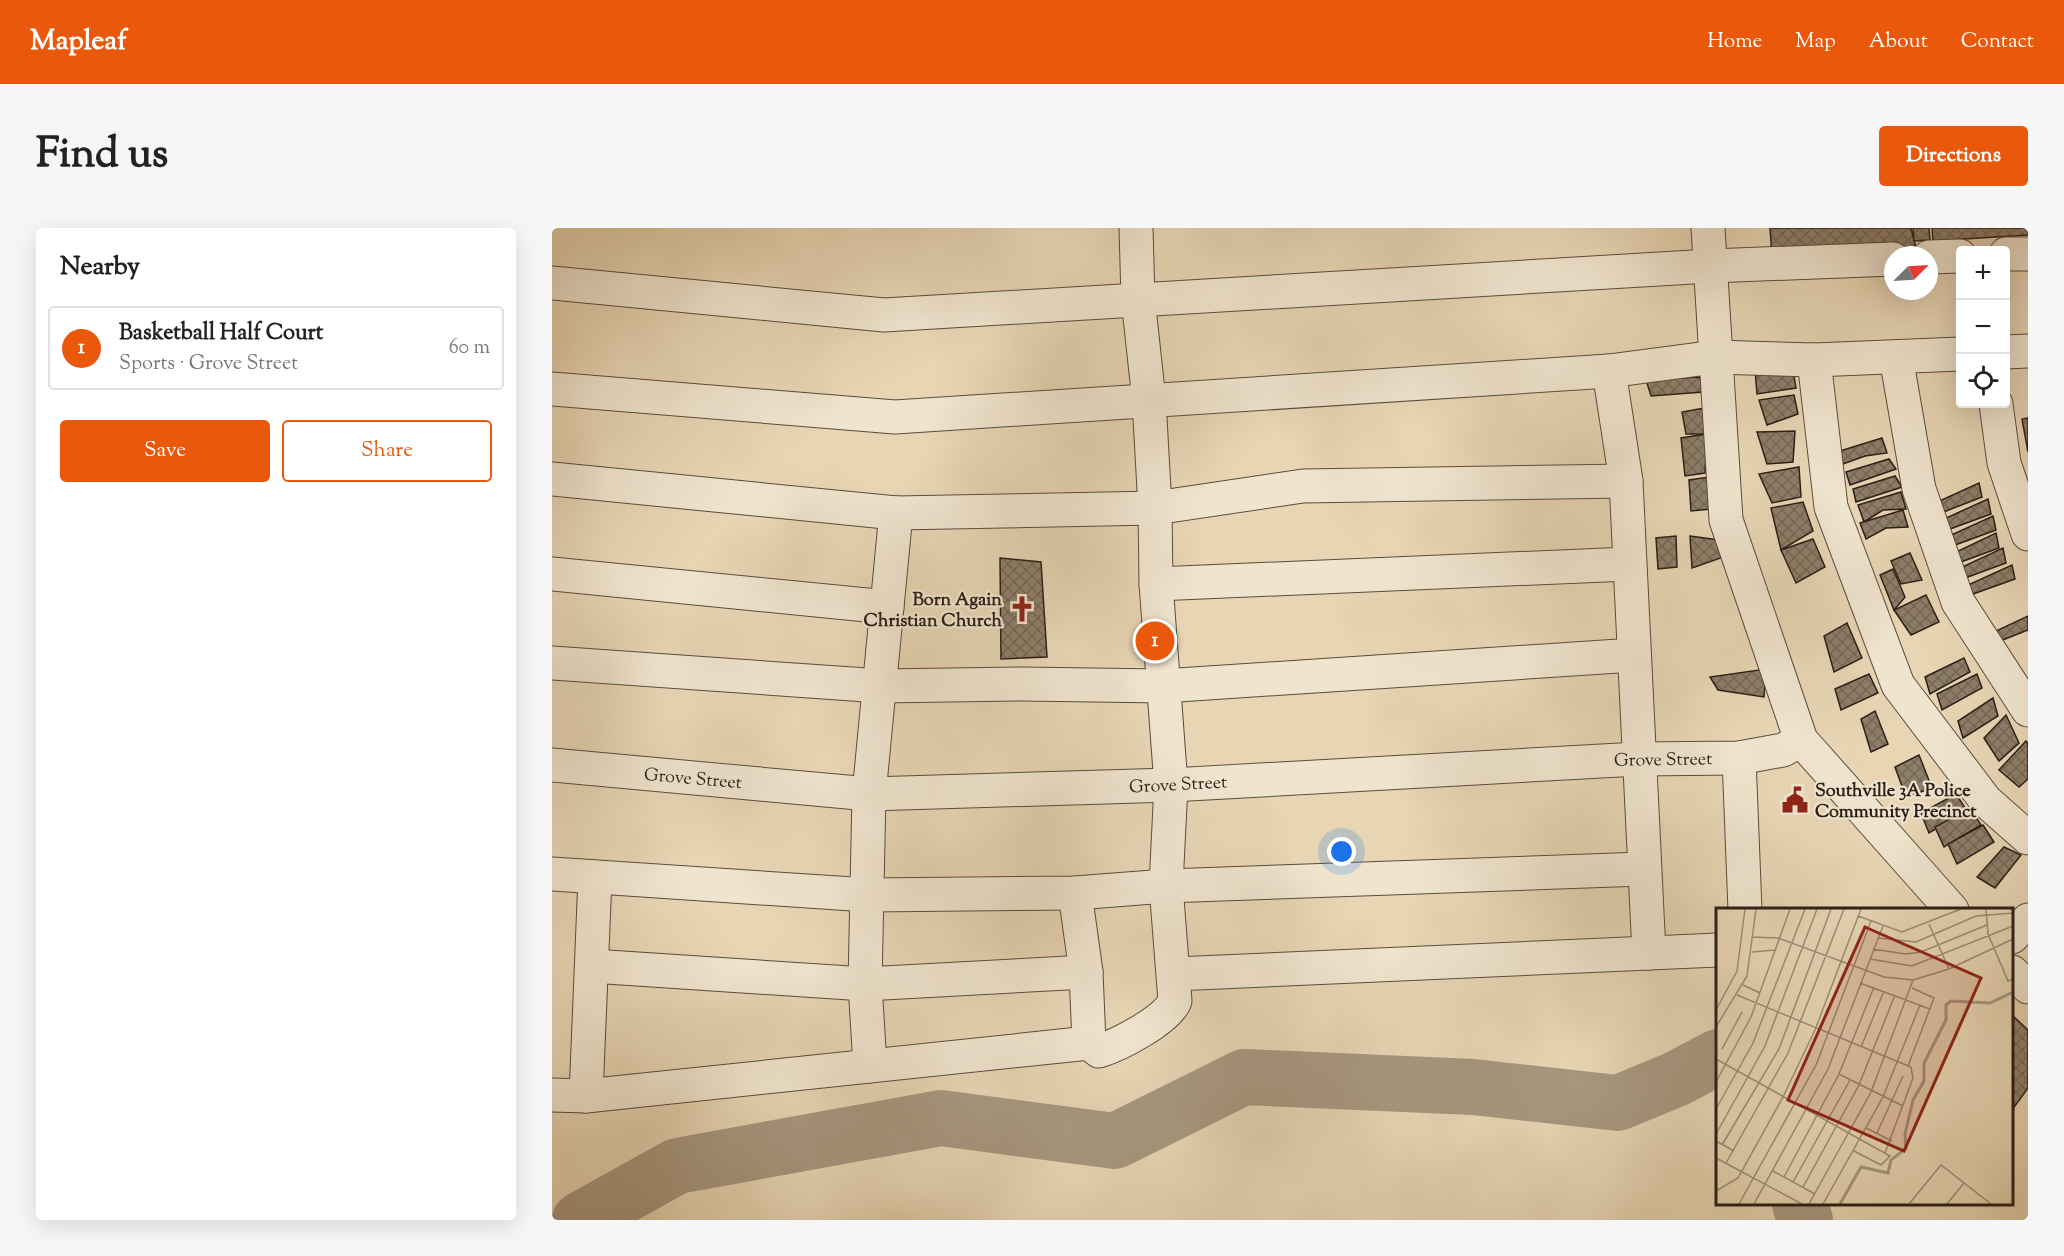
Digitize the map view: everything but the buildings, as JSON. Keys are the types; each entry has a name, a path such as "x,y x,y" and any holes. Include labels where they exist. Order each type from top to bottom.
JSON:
{"street":[{"path":"552,1095 586,1096 1089,1043 1099,1051 1134,1035 1171,1010 1175,1001 1174,974 1166,886 1172,785 1156,584 1155,508 1149,400 1138,298 1136,228"},
{"path":"1708,228 1714,357 1726,520 1802,740 1951,908"},
{"path":"2010,254 2028,254"},
{"path":"1938,257 1956,256"},
{"path":"552,283 884,315 1138,298 1710,266 1884,259"},
{"path":"2010,352 2028,351"},
{"path":"552,389 895,417 1609,371 1714,357 1814,360 1956,354"},
{"path":"1896,357 1918,489 1958,602 2028,710"},
{"path":"1814,360 1831,507 1898,686 1986,801 2028,838"},
{"path":"1609,371 1626,481 1643,869 1649,953"},
{"path":"1997,408 2004,463 2028,534"},
{"path":"552,479 896,513 1155,508 1304,486 1626,481"},
{"path":"870,1066 865,984 869,794 896,513"},
{"path":"1156,584 1629,564"},
{"path":"552,574 887,607"},
{"path":"552,663 881,686 1022,684 1163,686 1634,655"},
{"name":"Grove Street","path":"552,765 869,794 1172,785 1638,759 1740,758 1783,750 1802,740"},
{"path":"1740,758 1745,908"},
{"path":"552,874 868,895 1075,893 1166,886 1643,869"},
{"path":"586,1096 595,877"},
{"path":"1075,893 1086,972 1089,1043"},
{"path":"2013,936 2028,920"},
{"path":"1174,974 1716,950"},
{"path":"592,966 865,984 1086,972"},
{"path":"2013,973 2028,987"}],"waterway":[{"path":"580,1220 677,1166 941,1118 1115,1141 1244,1077 1473,1087 1618,1103 1676,1079 1716,1058"},
{"path":"1800,1205 1805,1220"}],"place":[{"name":"Born Again Christian Church","path":"1022,609"},
{"name":"Basketball Half Court","path":"1155,641"},
{"name":"Southville 3A Police Community Precinct","path":"1795,800"}]}
